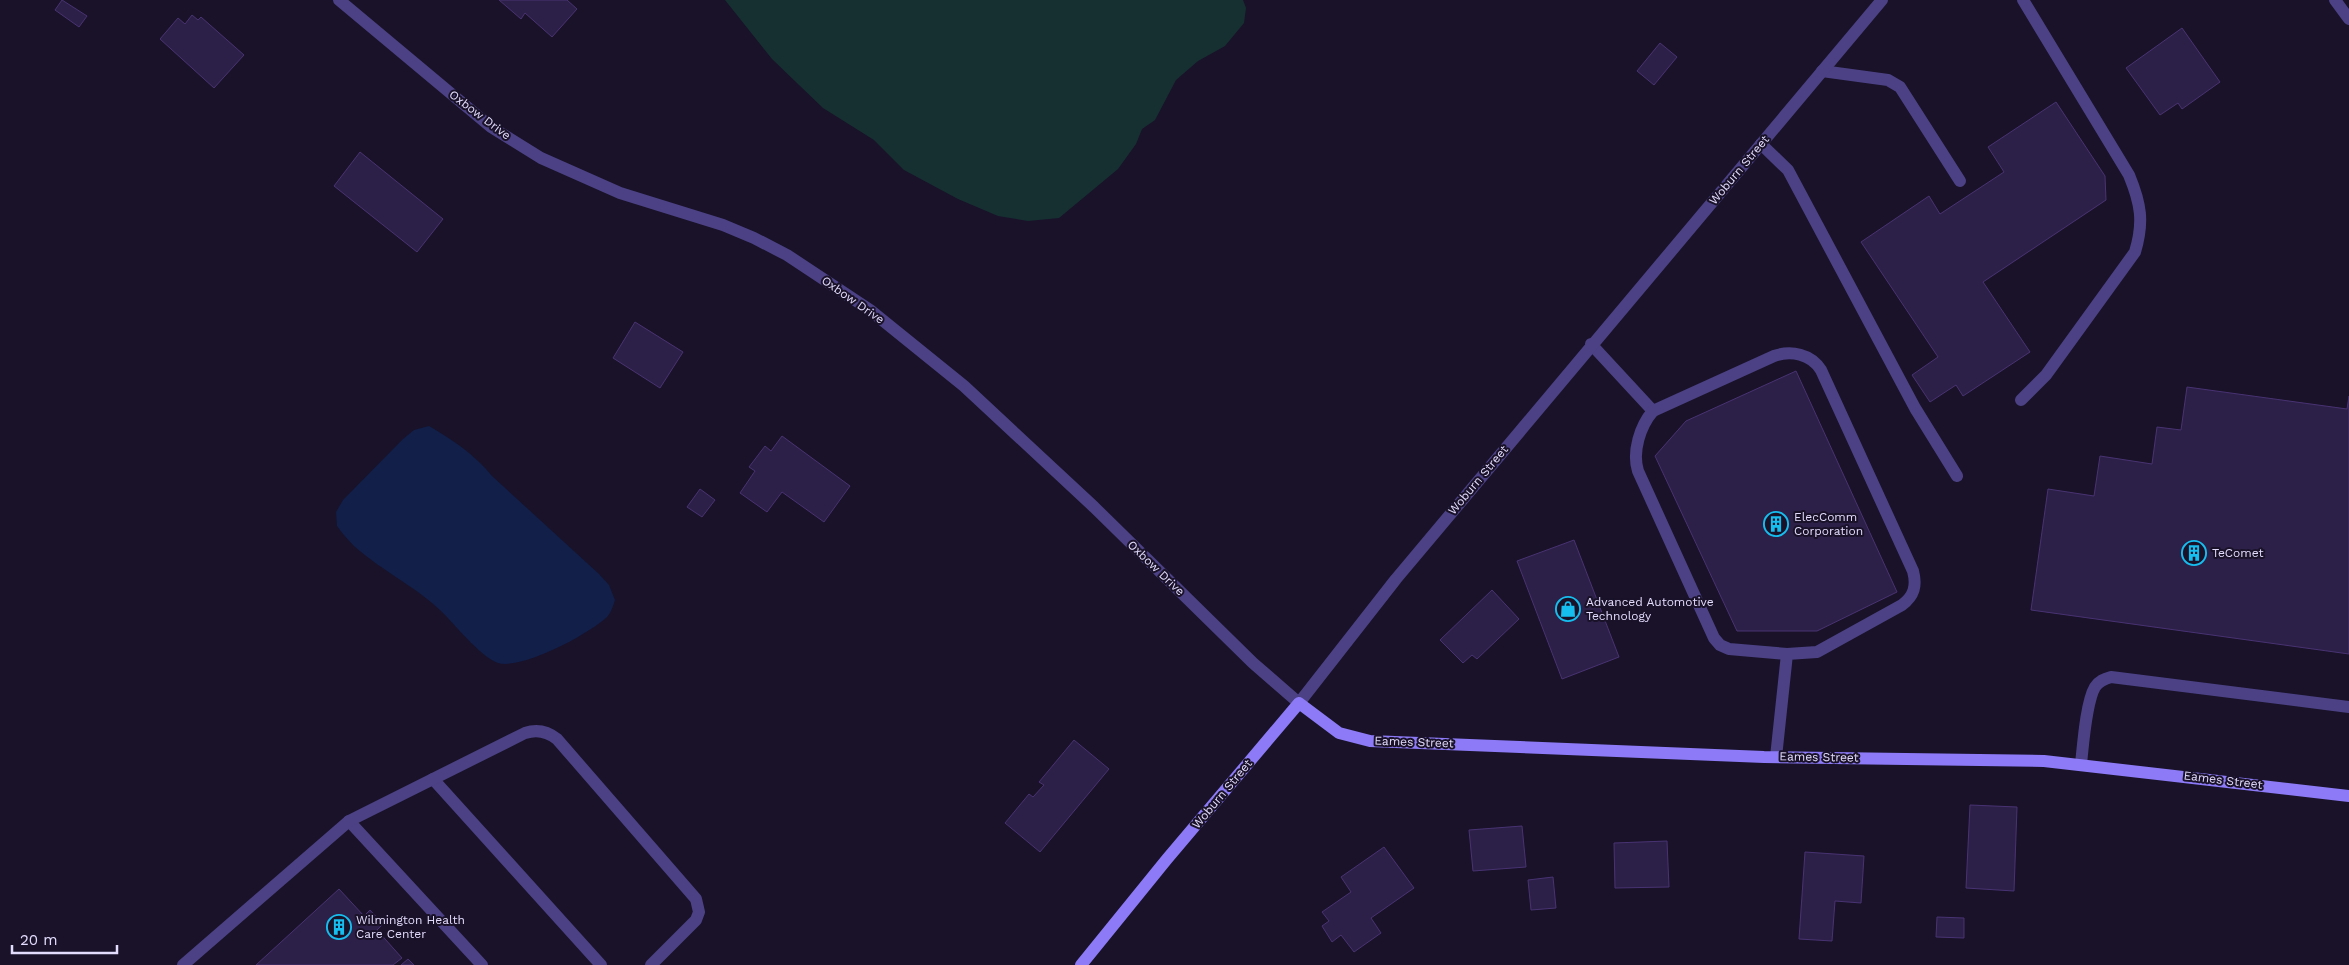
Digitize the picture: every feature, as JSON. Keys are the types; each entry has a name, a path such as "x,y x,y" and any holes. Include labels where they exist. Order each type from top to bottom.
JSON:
{"main road":[{"name":"Eames Street","path":"1299,703 1339,733 1370,741 1776,757 2044,760 2349,796"},
{"name":"Woburn Street","path":"1081,965 1167,859 1299,703"}],"street":[{"name":"Oxbow Drive","path":"340,0 491,127 541,158 620,193 722,225 754,238 787,255 870,310 943,368 1006,425 1094,506 1253,663 1299,703"},
{"name":"Woburn Street","path":"1299,703 1396,579 1591,344 1882,0"},
{"path":"2021,400 2046,376 2135,252 2141,233 2139,204 2128,175 2023,0"},
{"path":"2335,0 2349,19"},
{"path":"1822,71 1888,80 1900,87 1960,181"},
{"path":"1761,144 1788,170 1915,408 1957,476"},
{"path":"1591,344 1653,411"},
{"path":"1779,354 1809,357 1821,370 1913,571 1915,584 1911,596 1902,605 1824,648 1808,654 1787,654 1729,649 1720,645 1714,638 1635,464 1636,448 1643,426 1653,411 1779,354"},
{"path":"1776,757 1787,654"},
{"path":"2082,764 2084,738 2092,694 2096,686 2106,678 2349,707"},
{"path":"183,965 349,821 529,732 542,731 553,736 694,895 698,903 699,912 696,920 651,965"},
{"path":"433,779 601,965"},
{"path":"349,821 482,965"}],"green space":[{"path":"725,0 1243,0 1246,8 1244,23 1225,46 1198,61 1176,80 1155,120 1142,129 1136,144 1118,169 1059,218 1028,221 998,216 958,199 904,170 874,140 823,108 772,59"}],"water":[{"path":"429,426 470,454 599,574 609,585 615,600 607,617 586,632 555,649 523,661 509,664 498,663 478,649 426,598 354,546 337,526 336,512 343,500 403,439 414,430"}],"building":[{"path":"62,0 87,16 79,27 55,10"},
{"path":"499,0 567,0 577,9 552,37 525,13 521,19"},
{"path":"192,15 198,20 201,17 244,55 214,88 160,39 178,18 185,24"},
{"path":"2182,28 2220,82 2182,109 2178,103 2160,115 2126,68"},
{"path":"1660,43 1677,57 1654,85 1637,71"},
{"path":"2056,102 2105,176 2106,200 1983,282 2030,352 1963,396 1956,385 1930,402 1912,375 1938,357 1861,242 1929,196 1940,214 2004,172 1988,147"},
{"path":"360,152 443,219 417,252 334,186"},
{"path":"635,322 683,352 660,388 613,358"},
{"name":"ElecComm Corporation","path":"1796,371 1897,592 1817,631 1737,631 1655,456 1686,421"},
{"name":"TeComet","path":"2187,387 2347,409 2349,396 2349,654 2031,610 2048,489 2094,496 2100,456 2152,464 2157,427 2181,430"},
{"path":"782,436 850,486 824,522 782,492 767,512 740,493 755,471 749,467 765,446 771,451"},
{"path":"700,489 715,500 702,517 687,507"},
{"name":"Advanced Automotive Technology","path":"1574,540 1619,657 1562,679 1517,561"},
{"path":"1492,590 1519,619 1477,659 1472,655 1463,663 1440,640"},
{"path":"1074,740 1109,769 1040,852 1005,823 1029,794 1033,797 1044,785 1039,782"},
{"path":"1970,805 2017,807 2014,891 1966,888"},
{"path":"1522,826 1526,867 1473,871 1469,830"},
{"path":"1667,841 1669,887 1615,888 1614,843"},
{"path":"1384,847 1414,888 1371,918 1381,933 1354,952 1341,935 1332,942 1322,926 1329,921 1322,912 1351,892 1341,877"},
{"path":"1805,852 1864,856 1861,903 1835,901 1832,941 1799,939"},
{"path":"1553,877 1556,908 1531,910 1528,880"},
{"name":"Wilmington Health Care Center","path":"339,889 364,916 370,910 383,924 377,930 402,958 393,965 256,965"},
{"path":"1937,917 1964,918 1964,938 1936,937"},
{"path":"408,959 414,965 401,965"}],"place":[{"name":"ElecComm Corporation","path":"1776,524"},
{"name":"TeComet","path":"2194,553"},
{"name":"Advanced Automotive Technology","path":"1568,609"},
{"name":"Wilmington Health Care Center","path":"339,927"}]}
